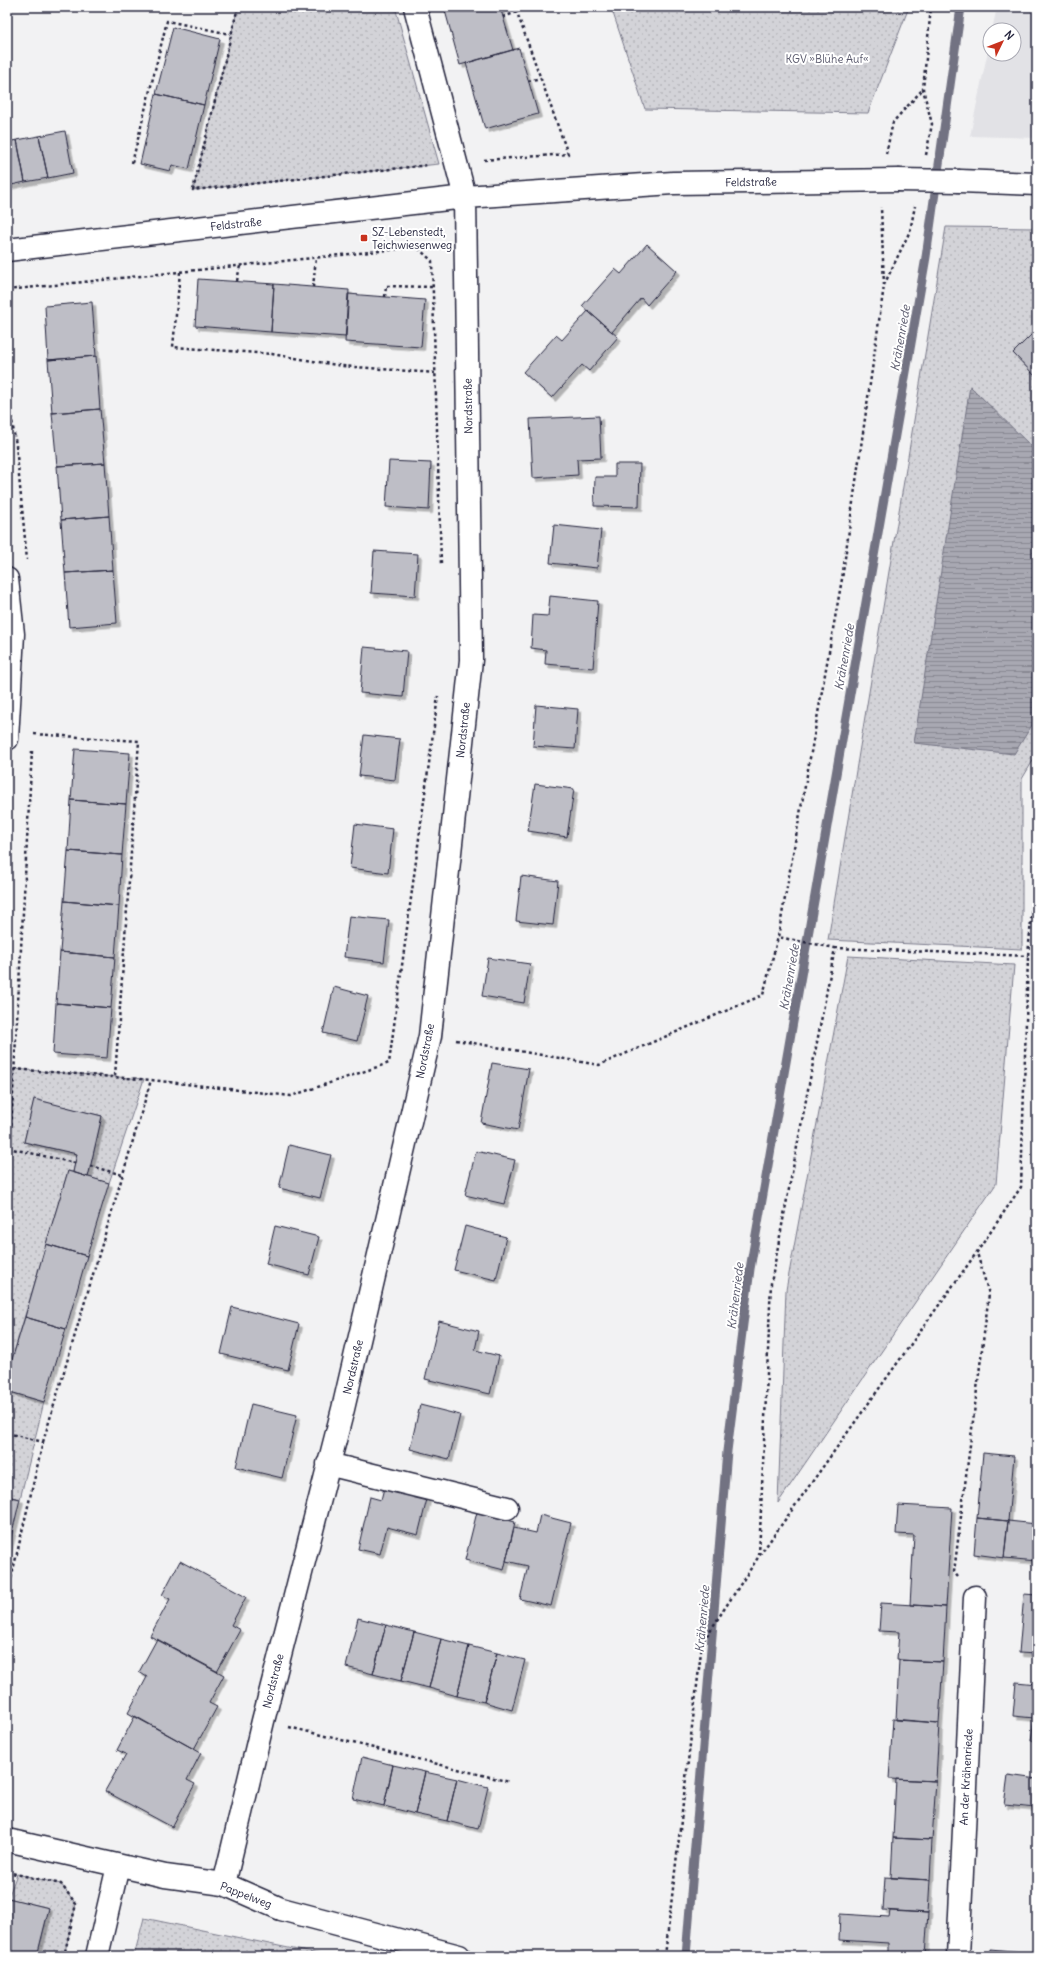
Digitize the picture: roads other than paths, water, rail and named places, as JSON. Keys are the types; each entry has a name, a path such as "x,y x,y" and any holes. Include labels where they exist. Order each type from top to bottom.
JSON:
{"street":[{"path":"415,7 465,197"},
{"name":"Feldstraße","path":"7,250 465,197 673,184 889,180 1037,184"},
{"name":"Nordstraße","path":"224,1884 263,1721 328,1464 430,1036 471,660 465,197"},
{"path":"7,579 13,634 7,739"},
{"path":"328,1464 507,1508"},
{"name":"An der Krähenriede","path":"958,1956 975,1598"},
{"name":"Pappelweg","path":"7,1840 165,1876 224,1884 281,1909 459,1956"},
{"path":"97,1956 118,1866"}],"waterway":[{"name":"Krähenriede","path":"686,1956 727,1451 750,1269 926,257 961,7"}],"place":[{"name":"SZ-Lebenstedt, Teichwiesenweg","path":"364,238"}],"park label":[{"name":"KGV »Blühe Auf«","path":"827,59"}]}
